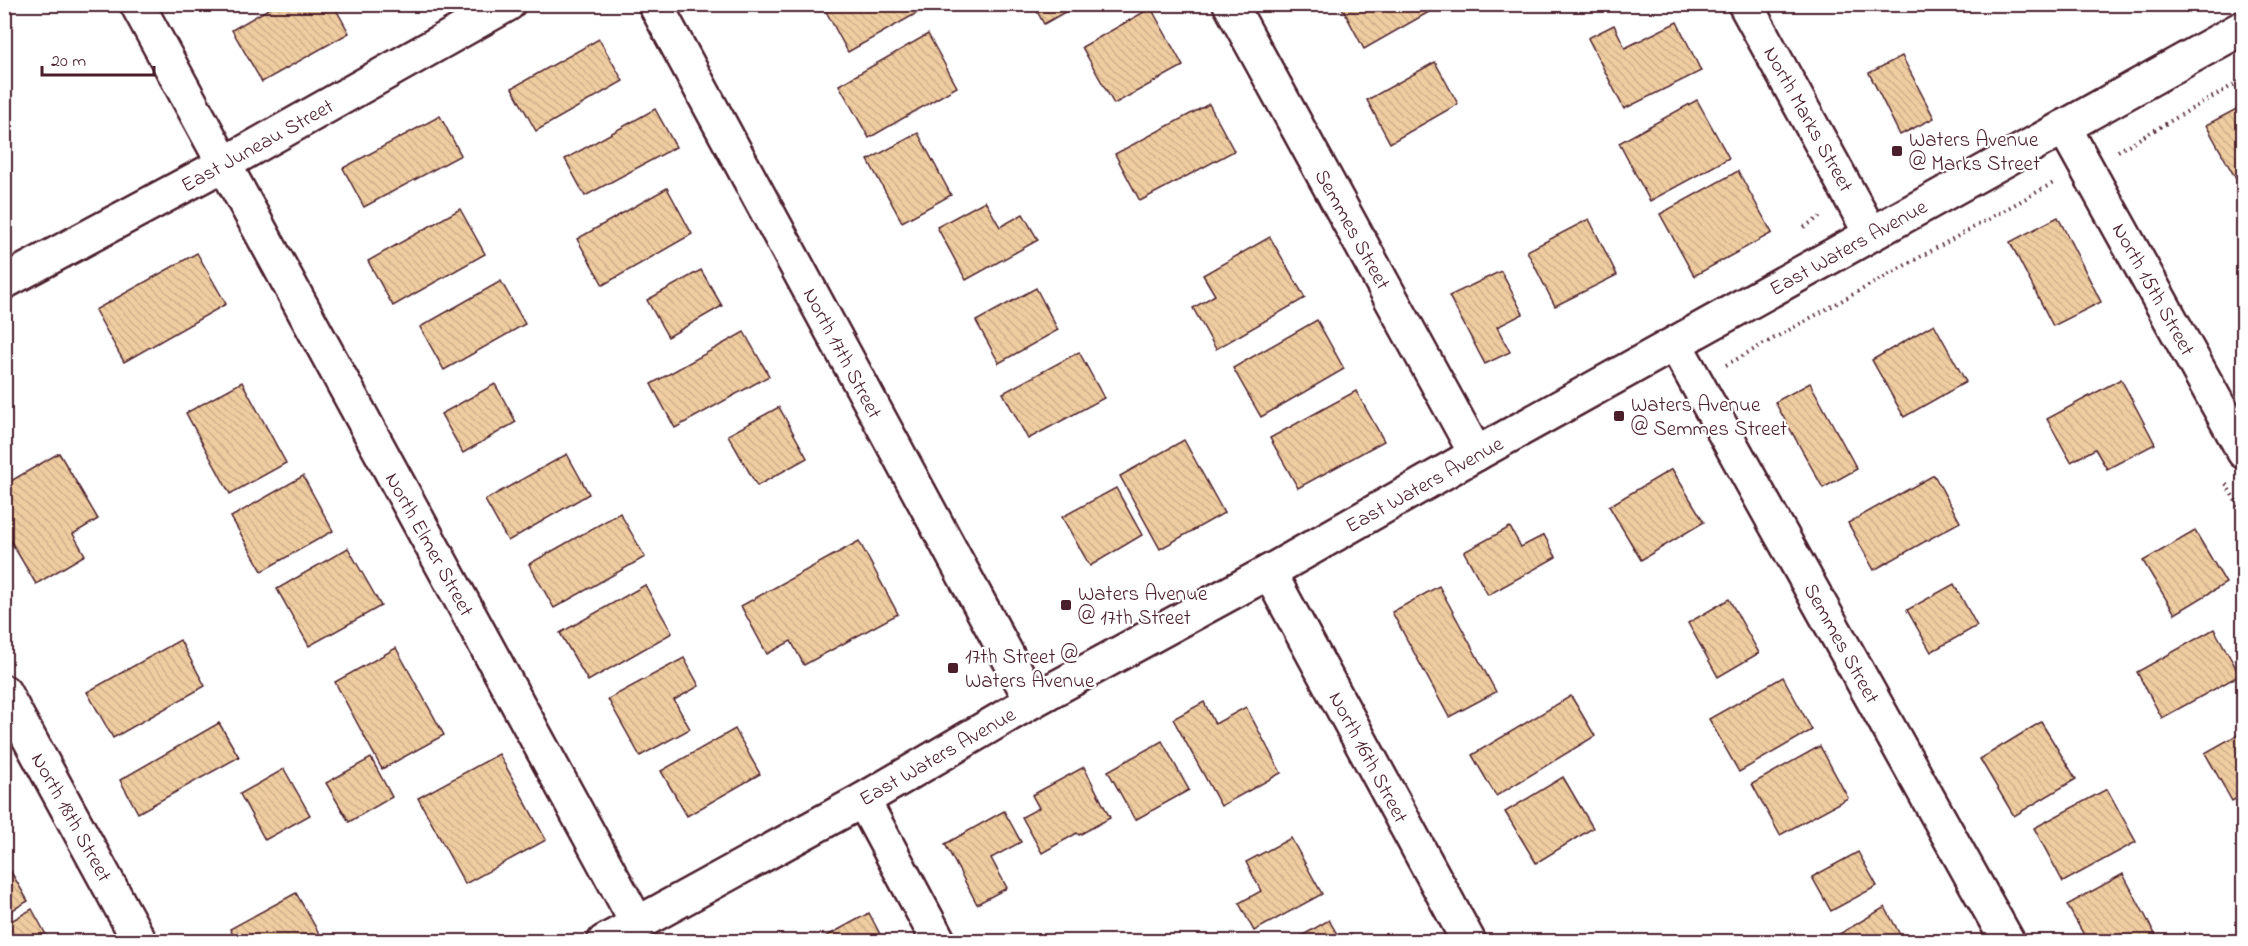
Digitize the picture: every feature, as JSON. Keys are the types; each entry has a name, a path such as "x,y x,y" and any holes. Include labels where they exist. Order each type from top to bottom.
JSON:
{"street":[{"name":"North Elmer Street","path":"137,4 637,924"},
{"name":"East Juneau Street","path":"4,282 224,164 508,4"},
{"name":"North 17th Street","path":"655,4 1032,701"},
{"name":"Semmes Street","path":"1230,4 1476,454"},
{"name":"North Marks Street","path":"1745,4 1871,234"},
{"name":"East Waters Avenue","path":"604,942 863,800 1032,701 1269,572 1476,454 2244,27"},
{"name":"North 15th Street","path":"2064,127 2244,452"},
{"name":"Semmes Street","path":"1675,344 2008,942"},
{"name":"North 16th Street","path":"1269,572 1469,942"},
{"name":"North 18th Street","path":"4,692 141,942"},
{"path":"863,800 939,942"}],"path":[{"path":"2109,156 2244,79"},
{"path":"1717,370 2060,179"},
{"path":"1794,233 1826,213"}],"building":[{"path":"277,4 333,4 349,33 262,82 232,30"},
{"path":"822,4 933,4 848,52"},
{"path":"1033,4 1079,4 1044,24"},
{"path":"1340,4 1443,4 1364,49"},
{"path":"1151,8 1183,66 1114,104 1082,47"},
{"path":"1677,22 1701,71 1624,109 1588,38 1614,25 1625,48"},
{"path":"928,34 957,87 869,138 839,85"},
{"path":"599,39 623,81 536,131 512,88"},
{"path":"1902,56 1934,118 1900,135 1869,73"},
{"path":"1435,62 1458,104 1390,143 1367,100"},
{"path":"1697,100 1729,158 1650,201 1619,143"},
{"path":"1209,104 1234,151 1140,201 1115,154"},
{"path":"2244,105 2244,175 2236,179 2206,125"},
{"path":"655,109 676,147 585,196 565,159"},
{"path":"440,116 461,155 364,207 343,168"},
{"path":"918,133 951,195 902,222 868,160"},
{"path":"1738,171 1772,233 1694,276 1660,214"},
{"path":"667,188 692,234 603,285 577,239"},
{"path":"985,201 1000,227 1023,214 1038,240 966,280 937,227"},
{"path":"460,209 485,254 393,306 368,261"},
{"path":"2058,217 2101,302 2053,326 2010,242"},
{"path":"1589,219 1617,275 1555,306 1527,251"},
{"path":"1270,237 1305,298 1216,349 1193,308 1215,295 1203,275"},
{"path":"197,253 226,304 124,362 95,310"},
{"path":"701,270 722,306 668,337 647,300"},
{"path":"1501,271 1523,314 1497,327 1510,352 1485,364 1449,296"},
{"path":"501,281 525,324 444,370 420,327"},
{"path":"1036,288 1058,330 999,363 976,321"},
{"path":"1317,320 1344,369 1261,417 1233,368"},
{"path":"1934,324 1966,382 1904,417 1872,360"},
{"path":"744,332 769,376 675,428 651,384"},
{"path":"1079,352 1104,398 1028,439 1003,393"},
{"path":"2121,379 2155,444 2107,469 2095,449 2071,462 2047,419"},
{"path":"242,382 286,463 230,494 186,413"},
{"path":"1810,383 1857,469 1823,488 1775,402"},
{"path":"495,384 516,422 463,453 441,414"},
{"path":"1356,391 1384,441 1298,488 1270,438"},
{"path":"779,407 807,458 757,486 728,435"},
{"path":"1184,440 1224,513 1160,549 1120,476"},
{"path":"59,453 98,519 73,534 85,555 36,584 4,530 4,485"},
{"path":"567,454 589,494 508,541 485,500"},
{"path":"1672,469 1704,522 1641,560 1609,506"},
{"path":"1934,475 1960,522 1874,570 1848,523"},
{"path":"303,476 333,531 262,571 231,517"},
{"path":"1116,488 1142,535 1090,566 1062,517"},
{"path":"620,513 645,557 554,608 529,564"},
{"path":"1510,527 1521,547 1544,535 1556,557 1488,595 1464,552"},
{"path":"2195,531 2226,583 2175,614 2143,561"},
{"path":"859,541 898,614 804,665 791,641 767,654 741,606"},
{"path":"348,548 381,606 309,646 277,589"},
{"path":"1954,584 1977,626 1931,652 1907,610"},
{"path":"645,585 672,633 588,681 560,633"},
{"path":"1439,586 1496,692 1449,717 1392,612"},
{"path":"1729,599 1759,653 1718,677 1688,623"},
{"path":"2214,629 2240,675 2162,718 2137,672"},
{"path":"180,640 205,686 113,738 87,692"},
{"path":"396,648 444,735 382,769 335,682"},
{"path":"684,658 699,686 674,700 690,729 640,756 608,699"},
{"path":"1783,677 1812,730 1739,772 1709,719"},
{"path":"1571,696 1595,736 1496,796 1472,755"},
{"path":"1204,702 1215,724 1246,707 1281,773 1221,806 1173,719"},
{"path":"2041,722 2076,779 2014,816 1980,759"},
{"path":"219,723 239,757 138,813 120,780"},
{"path":"735,729 760,774 687,816 661,771"},
{"path":"2244,731 2244,794 2232,801 2205,753"},
{"path":"1162,741 1189,790 1135,820 1108,771"},
{"path":"1820,746 1848,798 1780,835 1752,784"},
{"path":"499,754 546,840 465,884 418,798"},
{"path":"371,758 392,797 349,822 326,783"},
{"path":"1084,767 1110,818 1042,853 1022,817 1039,808 1032,795"},
{"path":"284,769 310,815 265,840 240,794"},
{"path":"1563,777 1593,828 1536,863 1505,812"},
{"path":"2107,789 2136,842 2063,882 2034,828"},
{"path":"1004,811 1021,842 991,858 1007,888 977,904 945,844"},
{"path":"1291,838 1322,894 1254,931 1239,903 1261,891 1246,862"},
{"path":"1858,852 1877,886 1831,911 1812,877"},
{"path":"4,860 28,901 4,915"},
{"path":"2123,874 2156,936 2146,942 2088,942 2067,905"},
{"path":"296,893 324,942 237,942 230,929"},
{"path":"1885,907 1904,942 1826,942"},
{"path":"32,909 50,942 4,942 4,925"},
{"path":"869,913 884,942 816,942"},
{"path":"1329,920 1341,941 1352,935 1356,942 1291,942"}],"place":[{"name":"Waters Avenue @ Marks Street","path":"1897,151"},
{"name":"Waters Avenue @ Semmes Street","path":"1619,416"},
{"name":"Waters Avenue @ 17th Street","path":"1066,605"},
{"name":"17th Street @ Waters Avenue","path":"953,668"}]}
